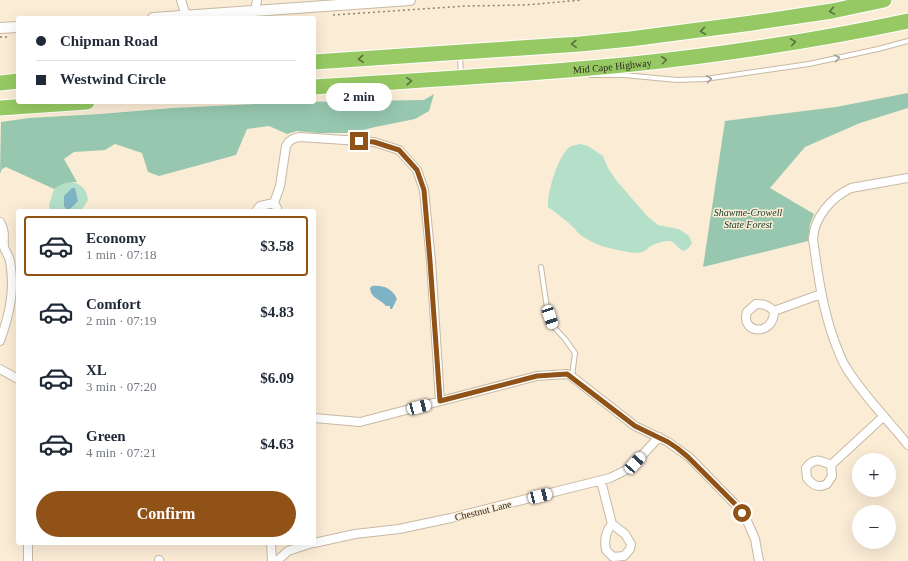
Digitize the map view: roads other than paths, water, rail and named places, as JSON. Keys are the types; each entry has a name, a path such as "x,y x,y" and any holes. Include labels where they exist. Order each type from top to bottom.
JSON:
{"highway":[{"path":"316,62 587,43 702,31 832,11 884,0"},
{"name":"Mid Cape Highway","path":"316,87 516,74 634,64 726,53 813,39 908,21"},
{"path":"0,83 16,81"},
{"path":"0,108 58,104"}],"street":[{"path":"181,0 186,16 410,0"},
{"path":"255,11 257,0"},
{"path":"0,28 16,27"},
{"path":"258,209 260,206 275,207 286,146 293,138 300,136 374,142 399,150 417,170 424,190 440,401"},
{"path":"908,178 852,188 839,195 827,206 817,221 813,239 821,294 828,324 838,351 846,367 908,445"},
{"path":"0,222 5,236 2,246 10,258 12,290 10,309 0,341"},
{"path":"774,311 821,294"},
{"path":"0,369 16,378"},
{"path":"316,418 360,422 537,376 567,374 572,376 635,426 668,442 688,457 735,504 748,523 755,539 759,561"},
{"path":"831,465 884,416"},
{"name":"Chestnut Lane","path":"316,542 355,534 399,529 451,518 601,481 610,478 635,463 659,437"},
{"path":"601,481 612,524"},
{"path":"28,545 28,561"},
{"path":"271,545 272,561"},
{"name":"Chestnut Lane","path":"277,561 288,551 307,545"}],"lane":[{"path":"586,75 624,75 677,80 705,79 809,64 908,41"},
{"path":"460,52 461,77"},
{"path":"516,74 564,75"},
{"path":"541,267 547,308 552,325 575,353 572,376"}],"water":[{"path":"72,188 75,188 78,201 70,209 66,209 64,206 64,196"},
{"path":"372,286 387,288 393,292 397,299 392,309 390,309 390,306 386,306 374,297 370,288"}],"park label":[{"name":"Shawme-Crowell State Forest","path":"748,218"}]}
